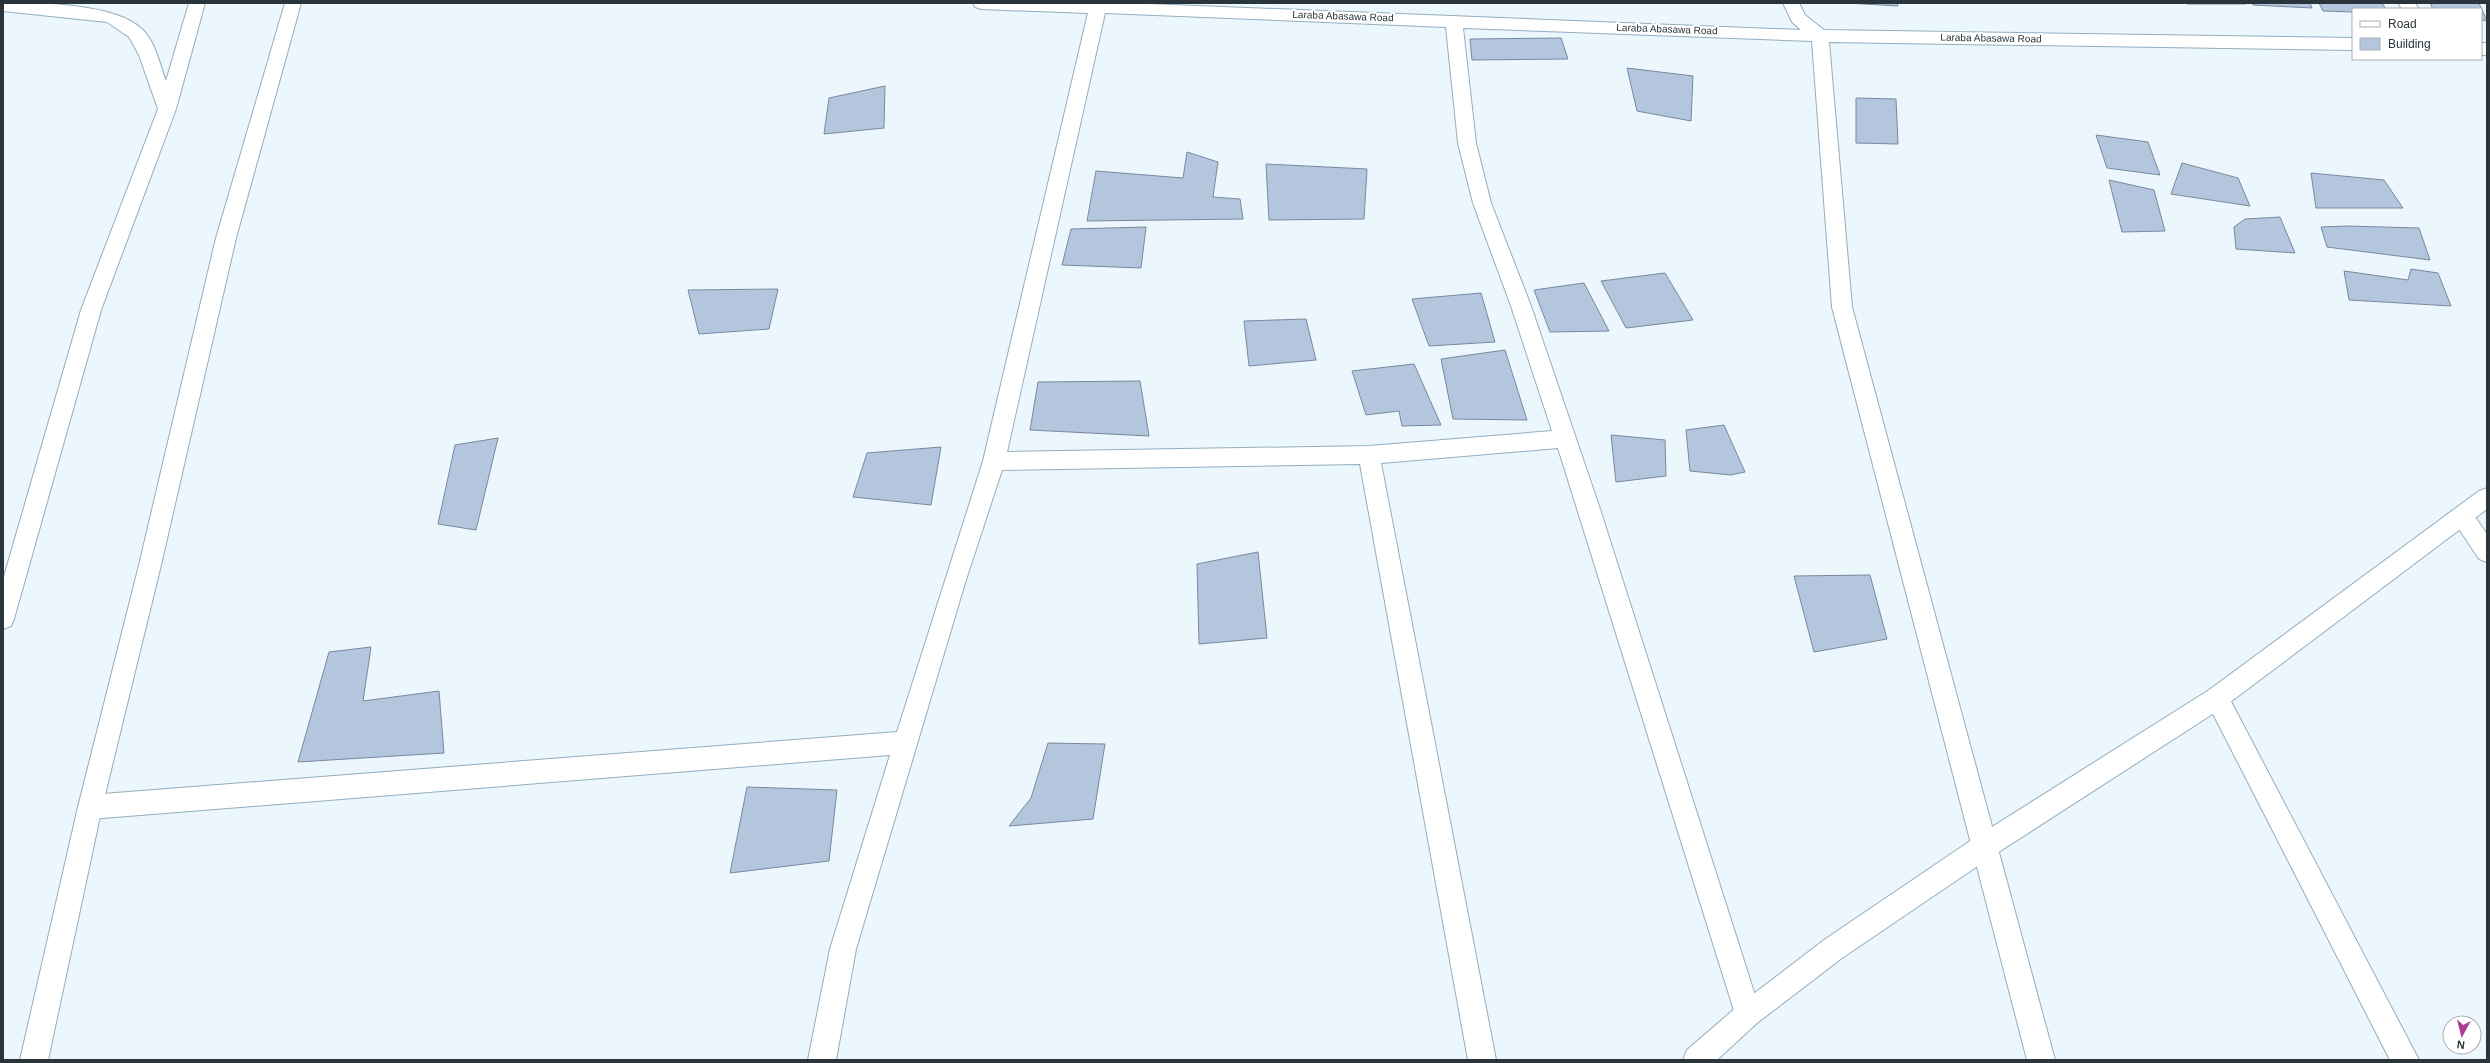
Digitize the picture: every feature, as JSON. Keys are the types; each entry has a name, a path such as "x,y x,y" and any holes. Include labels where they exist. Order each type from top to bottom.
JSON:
{"street":[{"path":"3,619 91,310 166,109 197,3"},
{"path":"34,1060 90,807 150,566 226,238 292,3"},
{"name":"Laraba Abasawa Road","path":"981,3 1098,7 1223,7 1454,20 1820,36 2352,44"},
{"path":"1791,3 1798,18 1820,36 1842,307 2041,1060"},
{"path":"3,5 111,17 136,33 148,55 166,109"},
{"path":"822,1060 843,949 905,743 994,461 1098,7"},
{"path":"1454,20 1467,143 1482,203 1521,306 1566,440 1748,1014"},
{"path":"994,461 1369,455 1566,440"},
{"path":"1369,455 1482,1060"},
{"path":"1697,1060 1748,1014 1833,949 1985,846 2217,698 2487,497"},
{"path":"2462,517 2487,552"},
{"path":"2217,698 2404,1060"},
{"path":"90,807 905,743"}],"building":[{"path":"1847,3 1897,3 1898,6"},
{"path":"2186,3 2246,3 2246,4 2187,4"},
{"path":"2252,3 2310,3 2312,8 2253,5"},
{"path":"2319,3 2382,3 2385,8 2352,8 2352,12 2323,11"},
{"path":"2430,3 2479,3 2481,8 2432,8"},
{"path":"2482,10 2487,21 2482,20"},
{"path":"1561,38 1568,59 1472,60 1470,39"},
{"path":"1627,68 1693,76 1691,121 1637,111"},
{"path":"885,86 884,128 824,134 829,98"},
{"path":"1856,98 1896,99 1898,144 1856,143"},
{"path":"2096,135 2148,142 2160,175 2107,168"},
{"path":"1187,152 1218,162 1213,197 1240,199 1243,219 1087,221 1096,171 1183,178"},
{"path":"2182,163 2238,178 2250,206 2171,194"},
{"path":"1266,164 1367,169 1364,219 1269,220"},
{"path":"2311,173 2384,180 2403,208 2316,208"},
{"path":"2109,180 2154,190 2165,231 2122,232"},
{"path":"2280,217 2295,253 2236,249 2234,227 2245,219"},
{"path":"2347,226 2419,228 2430,260 2327,247 2321,227"},
{"path":"1146,227 1141,268 1062,265 1071,229"},
{"path":"2411,269 2438,273 2451,306 2349,300 2344,271 2408,280"},
{"path":"1665,273 1693,320 1626,328 1601,281"},
{"path":"1584,283 1609,331 1550,332 1534,290"},
{"path":"778,289 769,329 699,334 688,290"},
{"path":"1481,293 1495,342 1429,346 1412,299"},
{"path":"1306,319 1316,360 1249,366 1244,321"},
{"path":"1505,350 1527,420 1453,419 1441,359"},
{"path":"1414,364 1441,425 1402,426 1399,411 1366,415 1352,371"},
{"path":"1140,381 1149,436 1030,430 1038,382"},
{"path":"1724,425 1745,472 1731,475 1690,471 1686,430"},
{"path":"1611,435 1665,440 1666,476 1616,482"},
{"path":"498,438 476,530 438,524 455,445"},
{"path":"941,447 931,505 853,497 867,453"},
{"path":"1258,552 1267,638 1199,644 1197,564"},
{"path":"1870,575 1887,639 1814,652 1794,576"},
{"path":"371,647 363,701 439,691 444,753 298,762 329,652"},
{"path":"1048,743 1105,744 1093,819 1009,826 1031,798"},
{"path":"747,787 837,790 829,861 730,873"}]}
